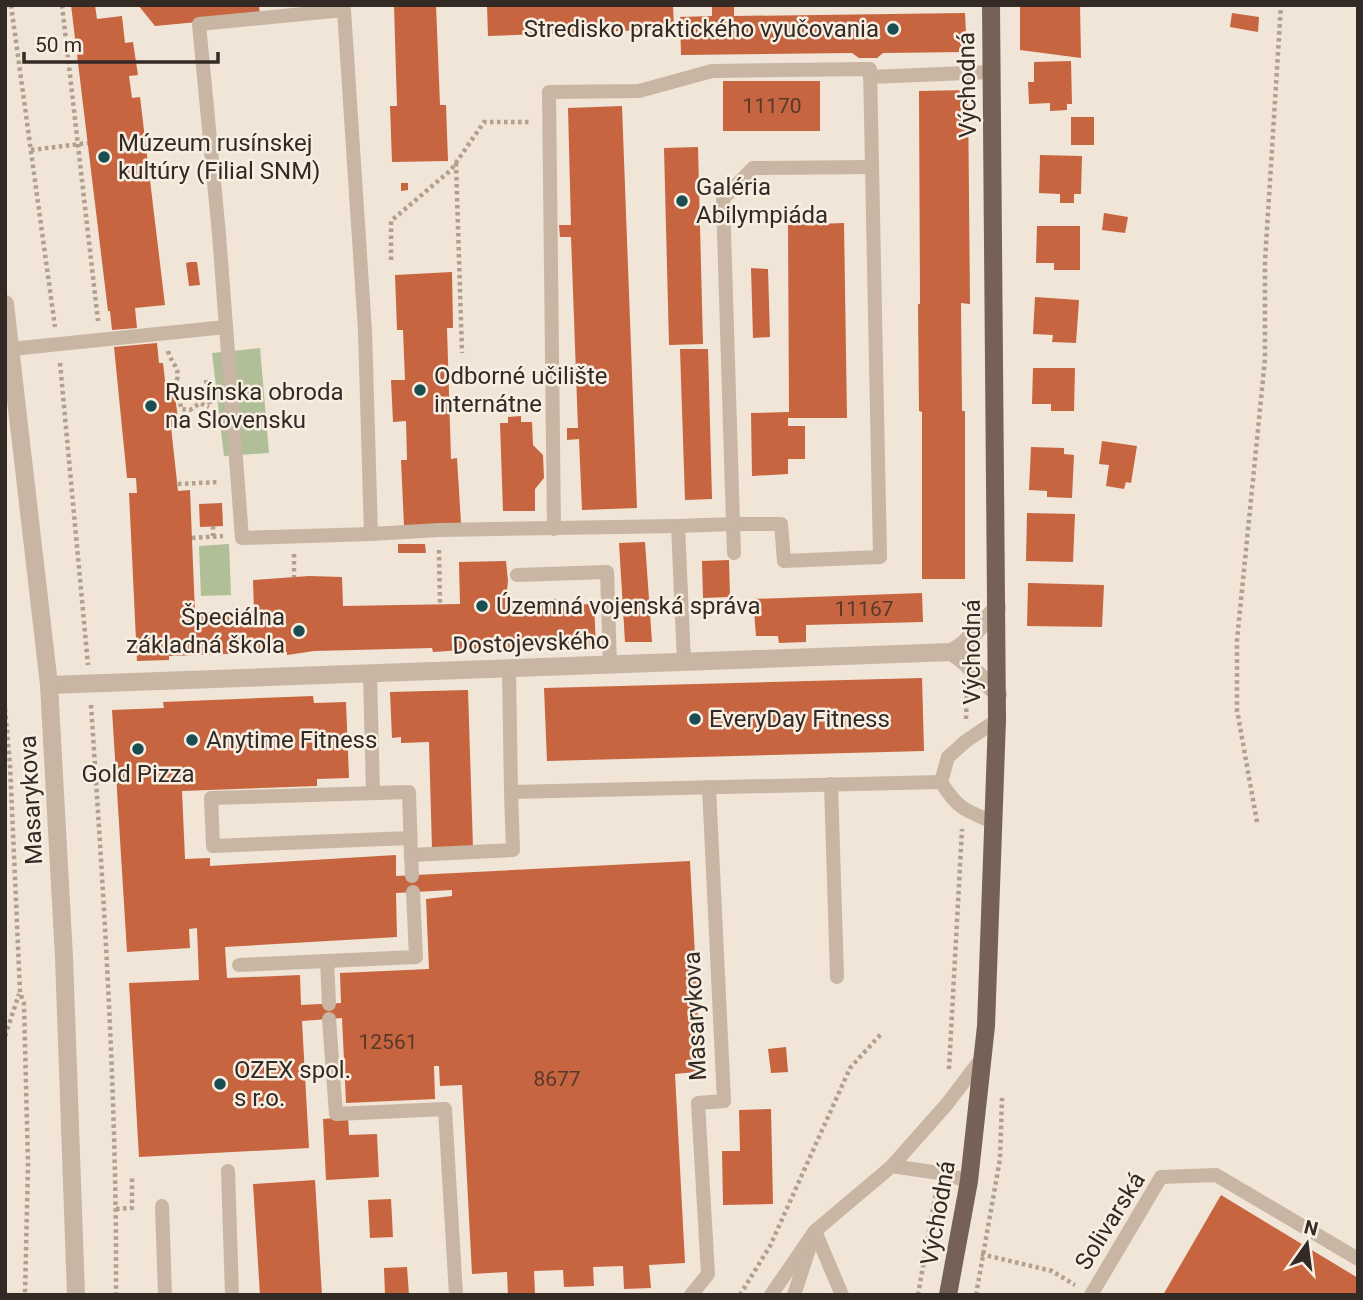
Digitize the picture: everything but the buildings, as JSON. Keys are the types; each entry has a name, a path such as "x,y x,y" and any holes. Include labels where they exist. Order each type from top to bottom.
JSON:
{"main road":[{"name":"Východná","path":"948,1295 969,1181 983,1057 998,694 991,5"}],"street":[{"name":"Masarykova","path":"5,304 49,685 64,957 72,1292"},
{"path":"997,607 964,644 958,657 998,694"},
{"name":"Dostojevského","path":"49,685 684,662 958,657"}],"lane":[{"path":"371,534 365,331 346,7 199,24 219,234 242,538 371,534 439,530 554,529 781,524 784,561 880,557 870,69 712,71 639,91 549,92 554,529"},
{"path":"870,77 991,72"},
{"path":"734,553 723,199 753,168 872,167"},
{"path":"10,360 58,344 226,327"},
{"path":"678,526 684,662"},
{"path":"517,575 607,572 610,665"},
{"path":"411,855 513,850 509,668"},
{"path":"370,674 373,793"},
{"path":"993,822 955,803 941,782 948,757 997,720"},
{"path":"511,792 941,782"},
{"path":"831,785 837,977"},
{"name":"Masarykova","path":"691,1295 708,1274 698,1103 724,1101 709,788"},
{"path":"410,838 212,846 211,798 409,792 412,876"},
{"path":"239,965 416,957 413,892"},
{"path":"327,961 329,1004"},
{"path":"330,1019 336,1114 445,1109 456,1295"},
{"path":"771,1295 815,1231 892,1166 947,1104 983,1057"},
{"path":"892,1166 939,1173 969,1181"},
{"path":"228,1171 232,1295"},
{"name":"Solivarská","path":"1086,1292 1161,1177 1216,1175 1358,1259"},
{"path":"162,1206 165,1295"},
{"path":"794,1295 815,1231"},
{"path":"815,1231 842,1295"}],"path":[{"path":"10,5 58,344 90,684 110,987 116,1295"},
{"path":"62,5 100,340"},
{"path":"1257,822 1237,710 1237,639 1265,359 1265,261 1281,5"},
{"path":"391,260 391,220 451,170 484,122 550,122"},
{"path":"31,150 88,143"},
{"path":"456,163 462,353"},
{"path":"175,347 167,349 168,355 177,365 178,378 175,384 179,391 181,409 190,410 200,403 209,407"},
{"path":"178,484 237,482"},
{"path":"213,526 213,536"},
{"path":"439,530 440,605"},
{"path":"192,538 242,534"},
{"path":"958,657 967,698 966,741"},
{"path":"5,709 20,992 24,1004 28,1164 25,1295"},
{"path":"947,1104 963,809"},
{"path":"5,1036 20,992"},
{"path":"740,1295 770,1245 850,1068 881,1034"},
{"path":"918,1295 939,1173"},
{"path":"116,1209 132,1208 132,1177"},
{"path":"957,1247 1052,1271 1086,1292"}],"green space":[{"path":"260,348 269,453 224,456 212,353"},
{"path":"229,544 231,595 201,596 199,546"}],"place":[{"name":"Stredisko praktického vyučovania","path":"893,29"},
{"name":"Múzeum rusínskej kultúry (Filial SNM)","path":"104,157"},
{"name":"Galéria Abilympiáda","path":"682,201"},
{"name":"Odborné učilište internátne","path":"420,390"},
{"name":"Rusínska obroda na Slovensku","path":"151,406"},
{"name":"Územná vojenská správa","path":"482,606"},
{"name":"Špeciálna základná škola","path":"299,631"},
{"name":"EveryDay Fitness","path":"695,719"},
{"name":"Anytime Fitness","path":"192,740"},
{"name":"Gold Pizza","path":"138,749"},
{"name":"OZEX spol. s r.o.","path":"220,1084"}]}
